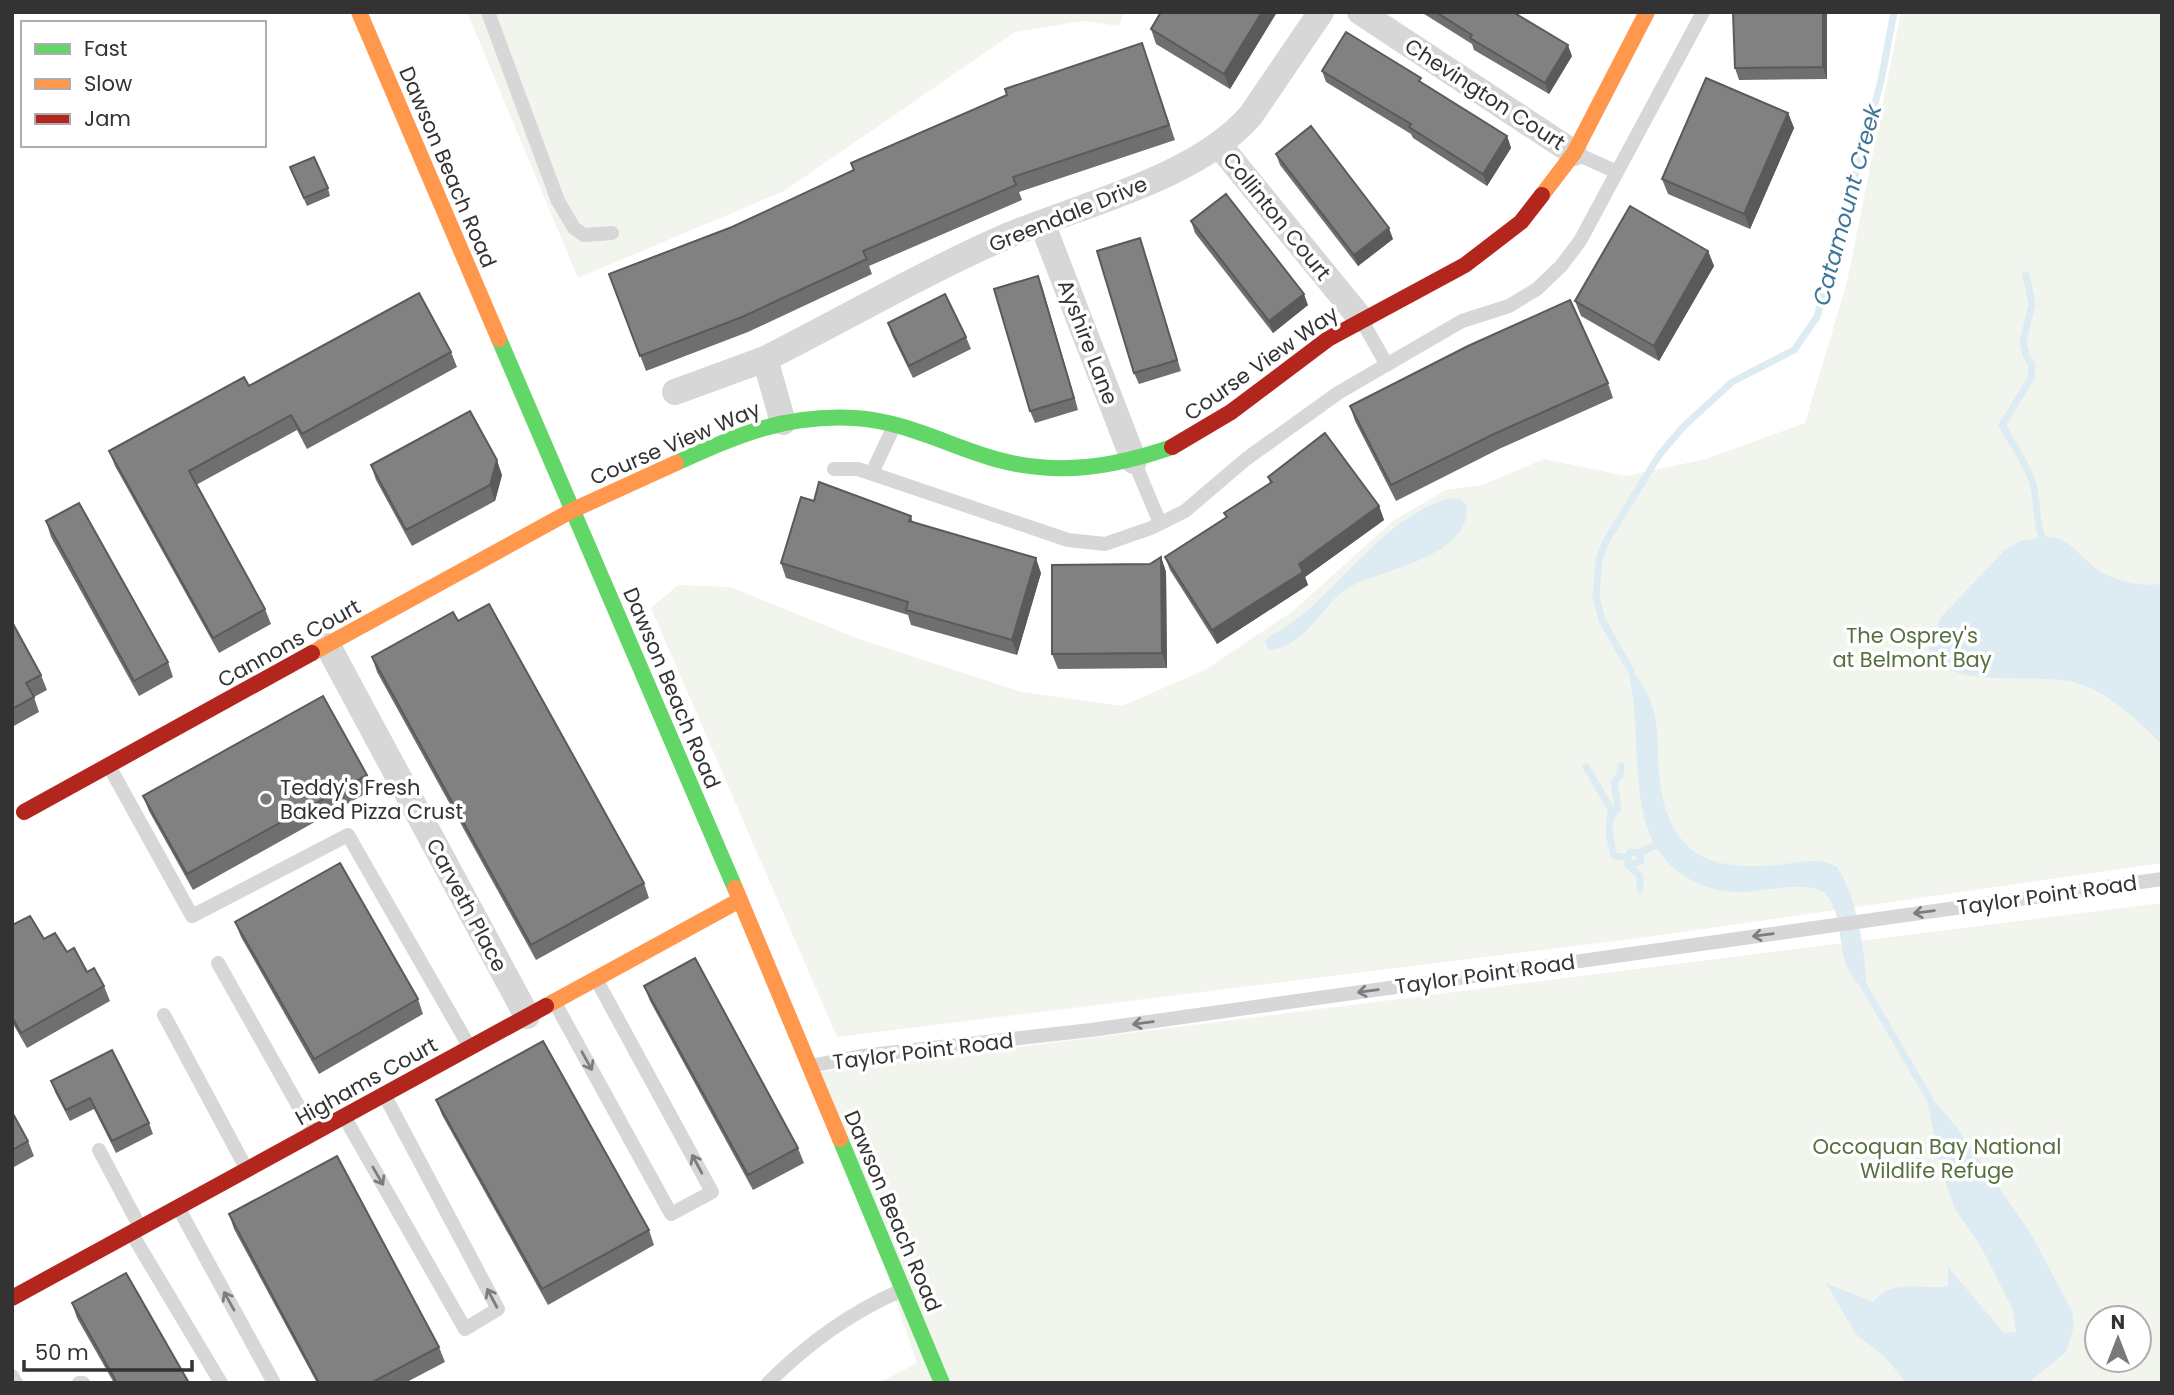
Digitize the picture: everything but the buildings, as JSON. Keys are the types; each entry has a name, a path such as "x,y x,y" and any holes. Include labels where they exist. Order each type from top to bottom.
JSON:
{"street":[{"name":"Dawson Beach Road","path":"359,12 740,900 942,1383"},
{"name":"Greendale Drive","path":"675,393 765,359 1005,237 1184,166 1220,146 1251,115 1321,12"},
{"name":"Chevington Court","path":"1360,12 1574,153"},
{"name":"Course View Way","path":"573,510 747,431 783,422 835,417 895,425 999,460 1040,469 1091,468 1134,461 1171,448 1206,429 1328,339 1465,265 1497,242 1540,201 1574,153 1647,12"},
{"name":"Collinton Court","path":"1220,146 1361,319"},
{"name":"Ayshire Lane","path":"1042,223 1134,461"},
{"path":"765,359 783,422"},
{"name":"Cannons Court","path":"24,812 573,510"},
{"name":"Carveth Place","path":"328,646 527,1016"},
{"name":"Highams Court","path":"12,1298 740,900"}],"lane":[{"path":"488,12 542,163 566,218 584,235 612,233"},
{"path":"834,469 851,468 872,473 1068,540 1105,544 1185,511 1246,459 1338,393 1462,321 1509,306 1537,289 1561,266 1580,241 1703,12"},
{"path":"1574,153 1617,172"},
{"path":"1361,319 1387,365"},
{"path":"872,473 895,425"},
{"path":"1134,461 1160,523"},
{"path":"109,766 192,916 348,835 470,1047"},
{"name":"Taylor Point Road","path":"808,1067 861,1056 1091,1030 2162,879"},
{"path":"218,963 314,1133"},
{"path":"554,1002 671,1213 712,1192 596,979"},
{"path":"164,1015 247,1170"},
{"path":"344,1116 464,1329 498,1309 384,1095"},
{"path":"99,1150 136,1230 221,1383"},
{"path":"178,1208 274,1383"},
{"path":"768,1383 811,1342 841,1321 904,1289"},
{"path":"12,1376 16,1383"}],"green space":[{"path":"467,12 1124,12 1119,26 1084,21 1015,32 784,191 578,278"},
{"name":"The Osprey's at Belmont Bay","path":"1901,12 2162,12 2162,863 1640,938 837,1037 651,608 678,585 731,587 856,638 1022,692 1122,706 1205,670 1293,611 1394,520 1446,490 1482,485 1544,459 1626,476 1706,459 1805,423 1847,282"},
{"name":"Occoquan Bay National Wildlife Refuge","path":"2162,903 2162,1383 879,1383 917,1363 819,1072"}],"shaded area":[{"path":"1450,498 1460,499 1467,506 1464,524 1454,538 1421,559 1348,588 1293,642 1268,650 1265,641 1269,637 1293,622 1315,603 1378,542 1424,509"},
{"path":"2042,537 2065,542 2100,571 2117,579 2144,585 2162,584 2162,744 2121,707 2086,686 2058,680 1973,676 1938,664 1928,652 1941,617 2005,550 2020,541"},
{"path":"1626,663 1649,698 1654,714 1663,799 1670,821 1680,838 1708,859 1725,864 1764,866 1818,861 1837,867 1855,909 1865,961 1866,990 1855,980 1848,968 1832,903 1824,892 1799,887 1745,892 1719,890 1684,876 1661,854 1647,827 1640,796 1633,695"},
{"path":"1925,1091 1957,1127 2031,1234 2072,1311 2074,1326 2066,1352 2028,1383 1906,1383 1885,1357 1856,1334 1826,1283 1873,1302 1881,1294 1899,1287 1948,1286 1948,1267 2004,1333 2016,1332 2013,1310 1980,1245 1955,1209 1941,1169"}],"waterway":[{"name":"Catamount Creek","path":"1631,671 1602,620 1596,596 1599,559 1606,541 1660,454 1683,427 1732,382 1794,350 1817,317 1881,81 1894,12"},
{"path":"2026,275 2032,304 2023,342 2032,365 2031,378 2002,425 2030,476 2042,537"},
{"path":"1612,816 1618,808 1614,782 1620,776 1621,766"},
{"path":"1586,767 1611,809 1609,833 1614,856 1628,857 1630,852 1639,853 1662,842"},
{"path":"1628,865 1641,861 1639,853"},
{"path":"1628,857 1628,865 1640,876 1640,888"},
{"name":"Catamount Creek","path":"1861,981 1929,1098"}],"traffic: fast":[{"path":"499,339 735,888"},
{"path":"676,463 762,428 806,419 830,418 855,418 892,424 981,455 1043,468 1108,464 1172,447"},
{"path":"840,1139 942,1383"}],"traffic: slow":[{"path":"359,12 499,339"},
{"path":"1542,195 1574,153 1647,12"},
{"path":"312,653 573,510 676,463"},
{"path":"735,888 840,1139"},
{"path":"546,1006 740,900"}],"traffic: jam":[{"path":"1172,447 1231,412 1328,339 1465,265 1521,222 1542,195"},
{"path":"24,812 312,653"},
{"path":"12,1298 546,1006"}],"place":[{"name":"Teddy's Fresh Baked Pizza Crust","path":"266,799"}]}
